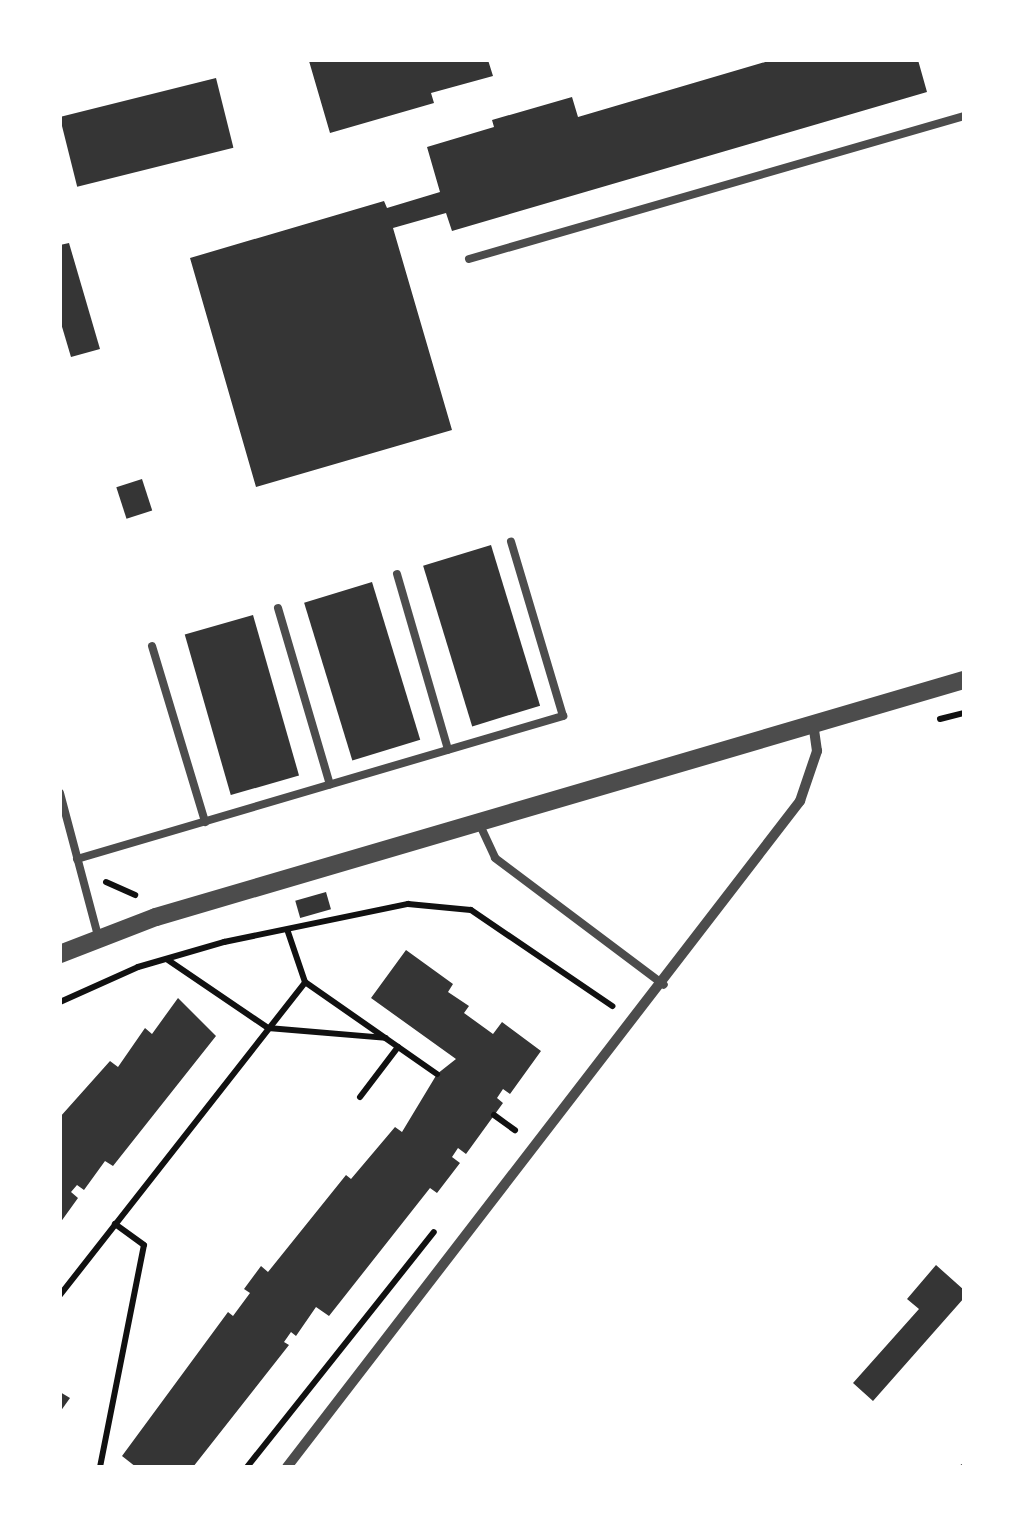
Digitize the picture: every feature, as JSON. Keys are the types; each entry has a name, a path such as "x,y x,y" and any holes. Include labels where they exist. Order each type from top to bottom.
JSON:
{"street":[{"path":"60,954 98,936 478,820 964,680"},
{"path":"287,1467 664,985 800,801 818,751 813,723"}],"lane":[{"path":"469,259 964,116"},
{"path":"77,858 563,716 511,542"},
{"path":"397,574 448,750"},
{"path":"278,608 330,785"},
{"path":"152,646 205,822"},
{"path":"60,793 98,936"},
{"path":"478,820 495,858 664,985"}],"path":[{"path":"60,1002 167,959 408,904 472,910 613,1006 600,1021"},
{"path":"288,932 305,982 436,1074"},
{"path":"167,959 268,1028 386,1038"},
{"path":"60,1295 305,982"},
{"path":"360,1097 398,1047"},
{"path":"502,1145 527,1114"},
{"path":"494,1115 515,1130"},
{"path":"248,1467 442,1222"},
{"path":"100,1467 144,1246 115,1224"}],"building":[{"path":"488,60 493,76 431,93 434,103 330,133 309,61"},
{"path":"772,60 918,60 927,92 452,231 446,213 393,228 452,430 256,487 190,258 384,201 387,208 440,192 427,147 494,127 492,120 572,97 578,117"},
{"path":"216,78 233,148 77,187 60,117"},
{"path":"69,243 100,349 71,357 60,320 60,245"},
{"path":"142,479 152,510 127,519 116,487"},
{"path":"491,545 540,706 472,726 423,566"},
{"path":"372,582 420,740 352,761 304,603"},
{"path":"253,615 299,776 231,795 185,635"},
{"path":"326,892 331,909 300,918 295,901"},
{"path":"406,950 453,984 448,992 469,1006 464,1013 493,1034 502,1022 541,1051 510,1094 503,1089 497,1098 503,1103 466,1154 458,1148 452,1157 460,1163 437,1193 430,1188 329,1316 316,1307 296,1336 291,1332 284,1342 289,1345 193,1467 136,1467 122,1456 228,1312 233,1316 250,1293 244,1289 261,1266 268,1272 346,1175 351,1179 395,1127 402,1132 437,1074 456,1059 371,998"},
{"path":"178,998 216,1036 113,1166 105,1161 84,1190 77,1185 71,1192 78,1198 60,1223 60,1117 110,1061 118,1067 145,1028 152,1034"},
{"path":"936,1265 964,1290 964,1298 873,1401 853,1383 919,1309 907,1299"},
{"path":"60,1392 70,1398 60,1412"}]}
